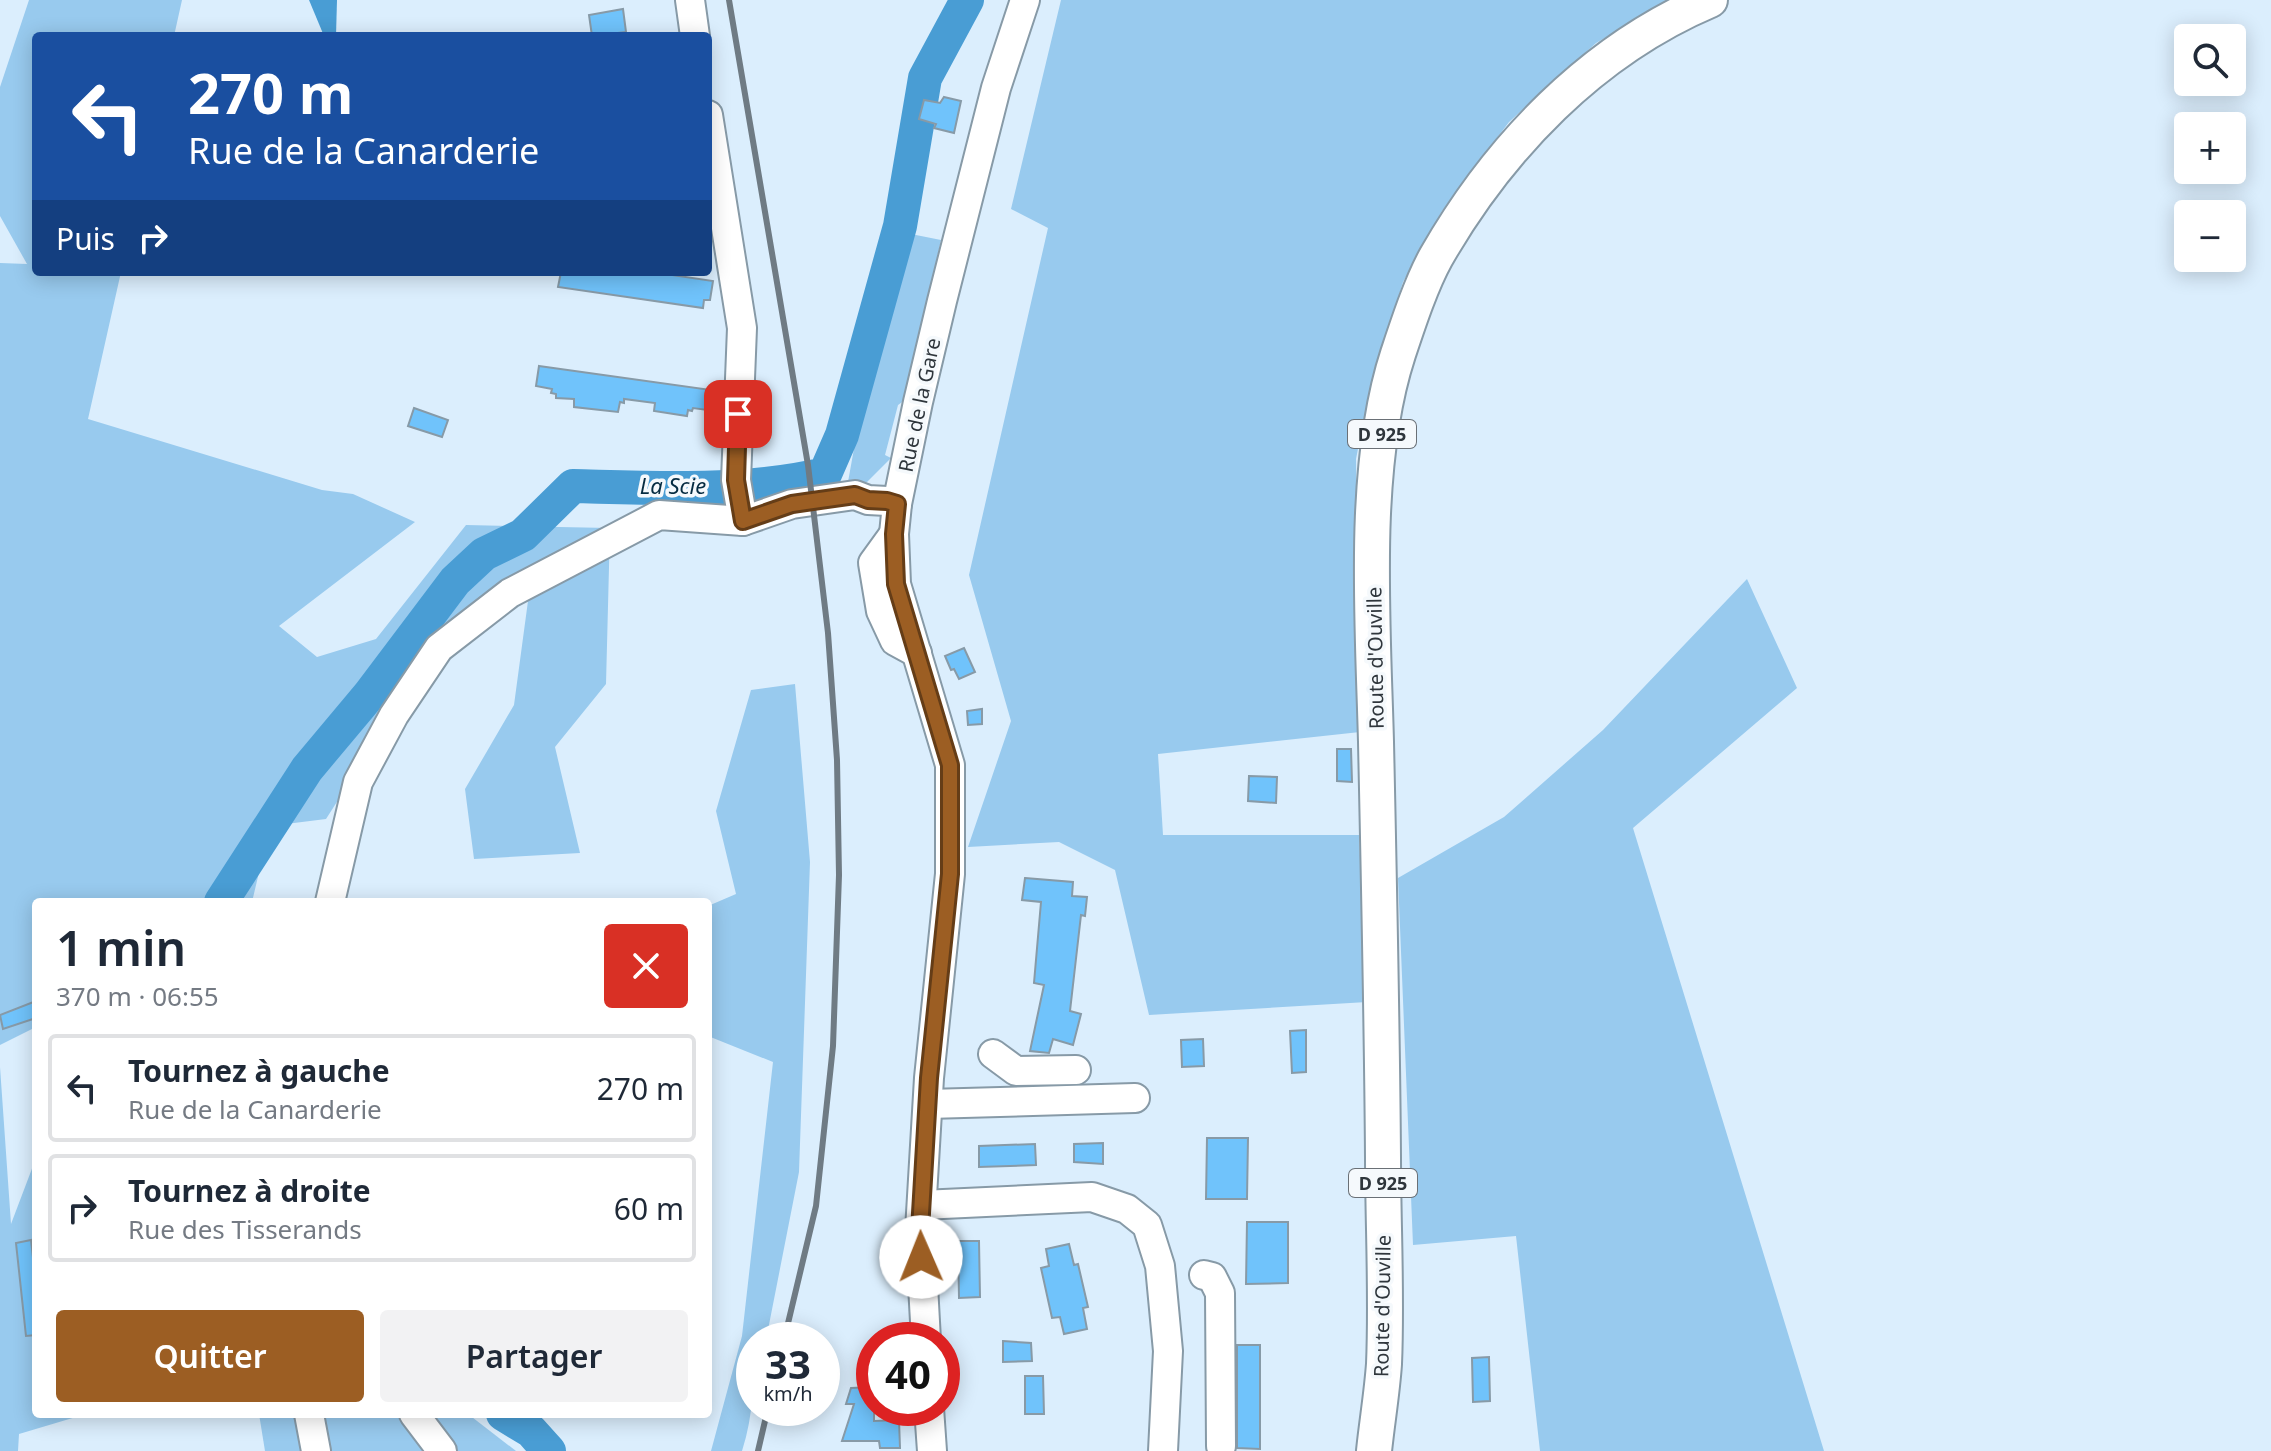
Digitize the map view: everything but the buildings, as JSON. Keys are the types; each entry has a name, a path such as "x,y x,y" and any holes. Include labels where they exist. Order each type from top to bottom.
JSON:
{"main road":[{"name":"Route d'Ouville","path":"1374,1451 1384,1348 1374,498 1383,418 1397,357 1434,260 1492,171 1548,109 1614,53 1710,0"}],"street":[{"path":"690,0 694,32"},
{"name":"Rue de la Gare","path":"925,1322 920,1230 928,1104 950,874 950,765 896,584 894,534 897,504 946,286 996,88 1025,0"},
{"path":"712,140 742,328 736,480 742,516"},
{"path":"331,898 358,782 394,715 439,648 510,593 659,515 742,516 792,504 855,495 897,504"},
{"path":"993,1054 1016,1071 1076,1070"},
{"path":"928,1104 1135,1098"},
{"path":"922,1205 1092,1197 1127,1209 1147,1225 1160,1266 1168,1351 1163,1444"},
{"path":"1204,1275 1212,1277 1220,1293 1221,1446"},
{"path":"417,1418 442,1451"},
{"path":"930,1426 932,1451"},
{"path":"313,1430 336,1451"}],"shaded area":[{"path":"29,0 182,0 175,32 32,32 32,276 120,276 88,419 322,490 353,494 415,522 279,626 317,657 376,639 466,525 610,528 606,684 555,747 580,853 474,859 465,789 514,705 528,601 450,625 326,819 270,826 253,898 32,898 32,1029 0,1045 0,263 27,264 0,216 0,87"},
{"path":"309,0 337,0 336,32 322,32"},
{"path":"1061,0 1671,0 1596,43 1509,122 1442,211 1403,282 1369,393 1356,459 1360,732 1158,754 1163,835 1359,835 1367,1002 1149,1015 1115,870 1059,842 968,847 1011,721 969,575 1048,228 1011,209"},
{"path":"906,233 941,240 905,400 898,405 885,455 891,458 867,482 848,482 876,326"},
{"path":"1747,579 1797,688 1633,828 1824,1451 1540,1451 1516,1236 1413,1245 1398,878 1504,817 1603,730"},
{"path":"795,684 810,862 799,1172 770,1322 744,1322 773,1062 712,1038 712,904 736,894 716,811 751,690"},
{"path":"0,1067 11,1224 32,1169 32,1418 73,1418 19,1434 18,1451 0,1451"},
{"path":"736,1358 736,1426 748,1426 746,1437 742,1451 711,1451"},
{"path":"260,1418 473,1418 516,1451 265,1451"}],"waterway":[{"name":"La Scie","path":"224,898 307,769 369,695 455,581 484,554 523,535 573,486 731,487 825,474 842,435 900,226 925,78 967,0"},
{"name":"La Scie","path":"510,1418 531,1431 549,1451"}],"railway":[{"path":"729,0 808,465 828,633 837,760 839,875 833,1046 816,1206 788,1322"},
{"path":"758,1451 764,1426"}],"route":[{"path":"738,414 736,480 743,521 792,504 855,495 897,504 894,534 896,584 950,765 950,874 929,1078 921,1257"}]}
